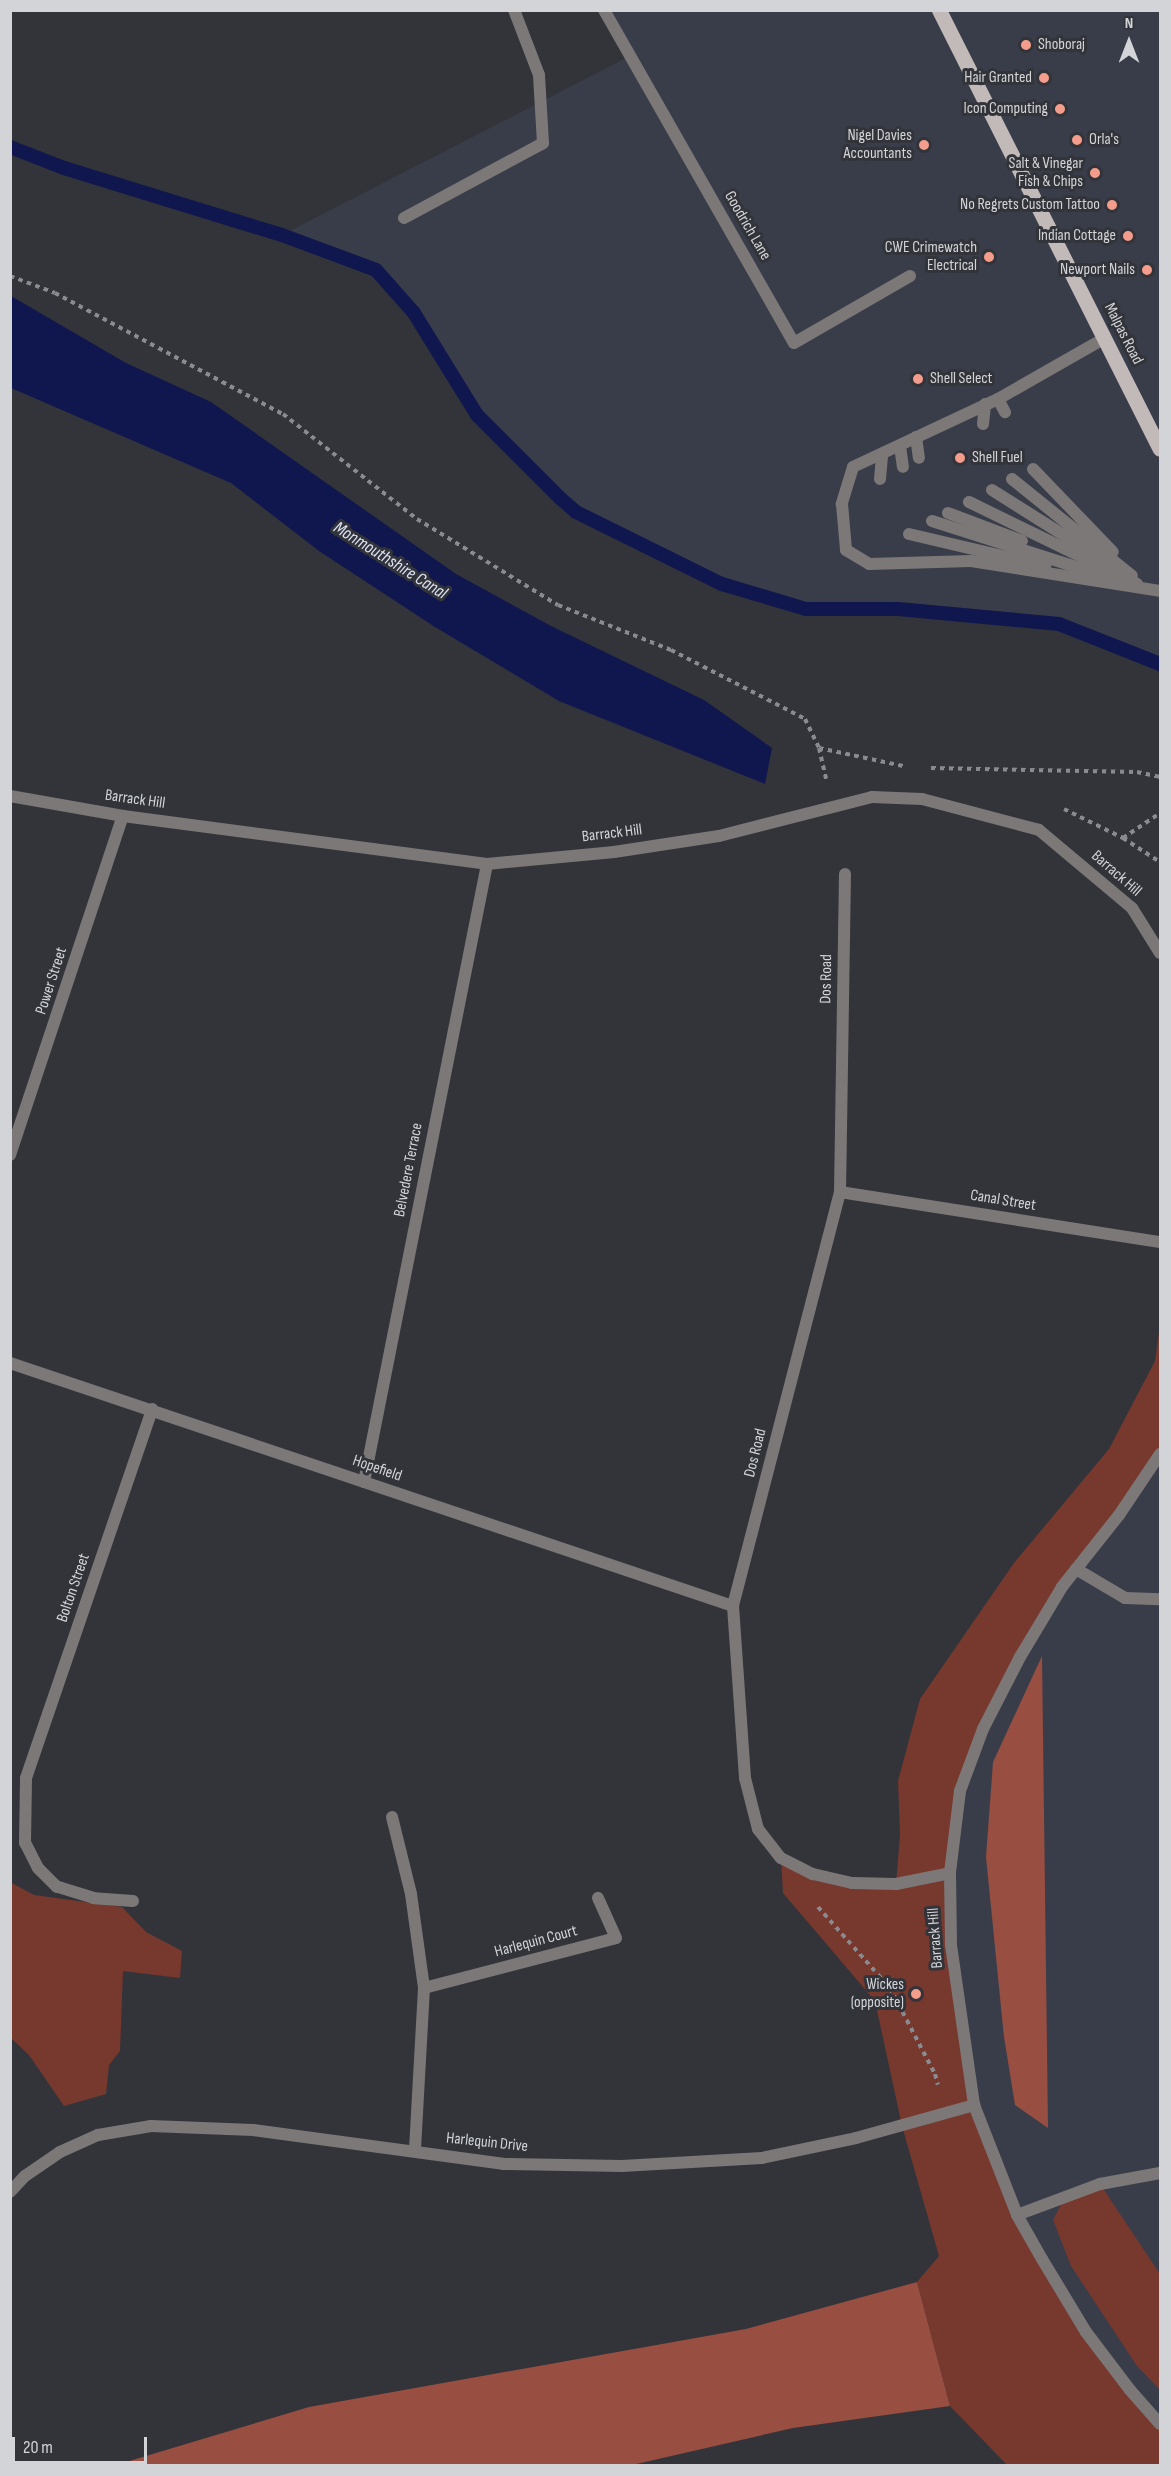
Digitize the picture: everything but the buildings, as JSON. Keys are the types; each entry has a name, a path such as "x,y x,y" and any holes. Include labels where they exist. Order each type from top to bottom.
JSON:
{"main road":[{"name":"Malpas Road","path":"939,10 1161,449"}],"street":[{"path":"404,218 543,143 539,75 514,10"},
{"name":"Goodrich Lane","path":"604,10 794,343 910,276"},
{"path":"1105,338 998,399 853,467 842,504 846,550 869,564 971,561 1155,590"},
{"path":"998,399 1005,412"},
{"path":"983,424 985,404"},
{"path":"916,437 919,458"},
{"path":"900,446 903,467"},
{"path":"880,479 882,454"},
{"path":"1033,469 1155,590"},
{"path":"1012,480 1155,590"},
{"path":"992,490 1155,590"},
{"path":"969,502 1155,590"},
{"path":"948,513 1155,590"},
{"path":"932,521 1155,590"},
{"path":"909,534 1155,590"},
{"name":"Barrack Hill","path":"10,796 123,816 486,864 614,852 719,836 872,797 922,799 1039,830 1132,908 1161,953"},
{"name":"Power Street","path":"10,1155 123,816"},
{"name":"Belvedere Terrace","path":"364,1482 486,864"},
{"name":"Dos Road","path":"845,874 840,1192 733,1606 745,1778 758,1829 781,1858 813,1874 852,1883 896,1884 950,1873"},
{"name":"Canal Street","path":"840,1192 1161,1242"},
{"name":"Hopefield","path":"10,1363 733,1606"},
{"name":"Bolton Street","path":"133,1901 93,1898 57,1887 38,1868 25,1843 26,1778 152,1409"},
{"name":"Barrack Hill","path":"1161,1454 1119,1515 1062,1587 1020,1657 983,1729 960,1791 950,1873 951,1945 974,2105 1017,2216 1086,2332 1130,2390 1161,2424"},
{"path":"1076,1569 1125,1598 1161,1599"},
{"path":"393,1817 411,1894 423,1988 415,2151"},
{"name":"Harlequin Court","path":"423,1988 616,1938 598,1899"},
{"name":"Harlequin Drive","path":"10,2192 25,2176 60,2152 98,2135 151,2126 253,2130 503,2164 622,2166 762,2158 856,2139 974,2105"},
{"path":"1017,2216 1100,2184 1161,2173"}],"path":[{"path":"10,276 56,293 284,414 417,519 558,605 671,650 805,720 819,748"},
{"path":"925,768 1137,772 1161,777"},
{"path":"1161,813 1123,838 1161,862"},
{"path":"813,1874 815,1902 890,1988 935,2074 945,2115"}],"shaded area":[{"path":"604,11 1160,11 1160,664 1059,624 898,609 806,609 722,584 576,512 477,415 414,313 376,270 282,235 630,56"},
{"path":"1160,1325 1160,1454 1020,1657 960,1791 951,1945 974,2105 1017,2215 1086,2332 1160,2424 1160,2465 1007,2465 950,2406 917,2282 939,2256 902,2126 875,2001 783,1893 781,1858 813,1874 896,1884 900,1835 898,1781 920,1699 1014,1563 1109,1449 1155,1361"},
{"path":"1160,1454 1160,2424 1130,2390 1042,2259 974,2105 951,1945 960,1791 1020,1657"},
{"path":"1042,1656 1048,2128 1015,2105 1004,2037 986,1857 993,1762"},
{"path":"10,1882 34,1895 122,1907 146,1932 182,1951 180,1978 123,1971 120,2051 109,2065 106,2094 64,2106 29,2055 11,2038"},
{"path":"1100,2184 1160,2274 1160,2390 1137,2366 1071,2266 1053,2220 1065,2197"},
{"path":"917,2282 950,2406 793,2428 632,2465 116,2465 309,2407 746,2329"}],"water":[{"name":"Monmouthshire Canal","path":"11,296 126,363 211,402 456,574 553,627 704,700 772,748 765,784 559,701 435,627 319,551 231,483 11,388"}],"waterway":[{"path":"10,147 64,168 282,235 376,270 414,313 477,415 560,498 576,512 722,584 806,609 898,609 1059,624 1160,664"}],"place":[{"name":"Shoboraj","path":"1026,45"},
{"name":"Hair Granted","path":"1044,78"},
{"name":"Icon Computing","path":"1060,109"},
{"name":"Orla's","path":"1077,140"},
{"name":"Nigel Davies Accountants","path":"924,145"},
{"name":"Salt & Vinegar Fish & Chips","path":"1095,173"},
{"name":"No Regrets Custom Tattoo","path":"1112,205"},
{"name":"Indian Cottage","path":"1128,236"},
{"name":"CWE Crimewatch Electrical","path":"989,257"},
{"name":"Newport Nails","path":"1147,270"},
{"name":"Shell Select","path":"918,379"},
{"name":"Shell Fuel","path":"960,458"},
{"name":"Wickes (opposite)","path":"916,1994"}]}
